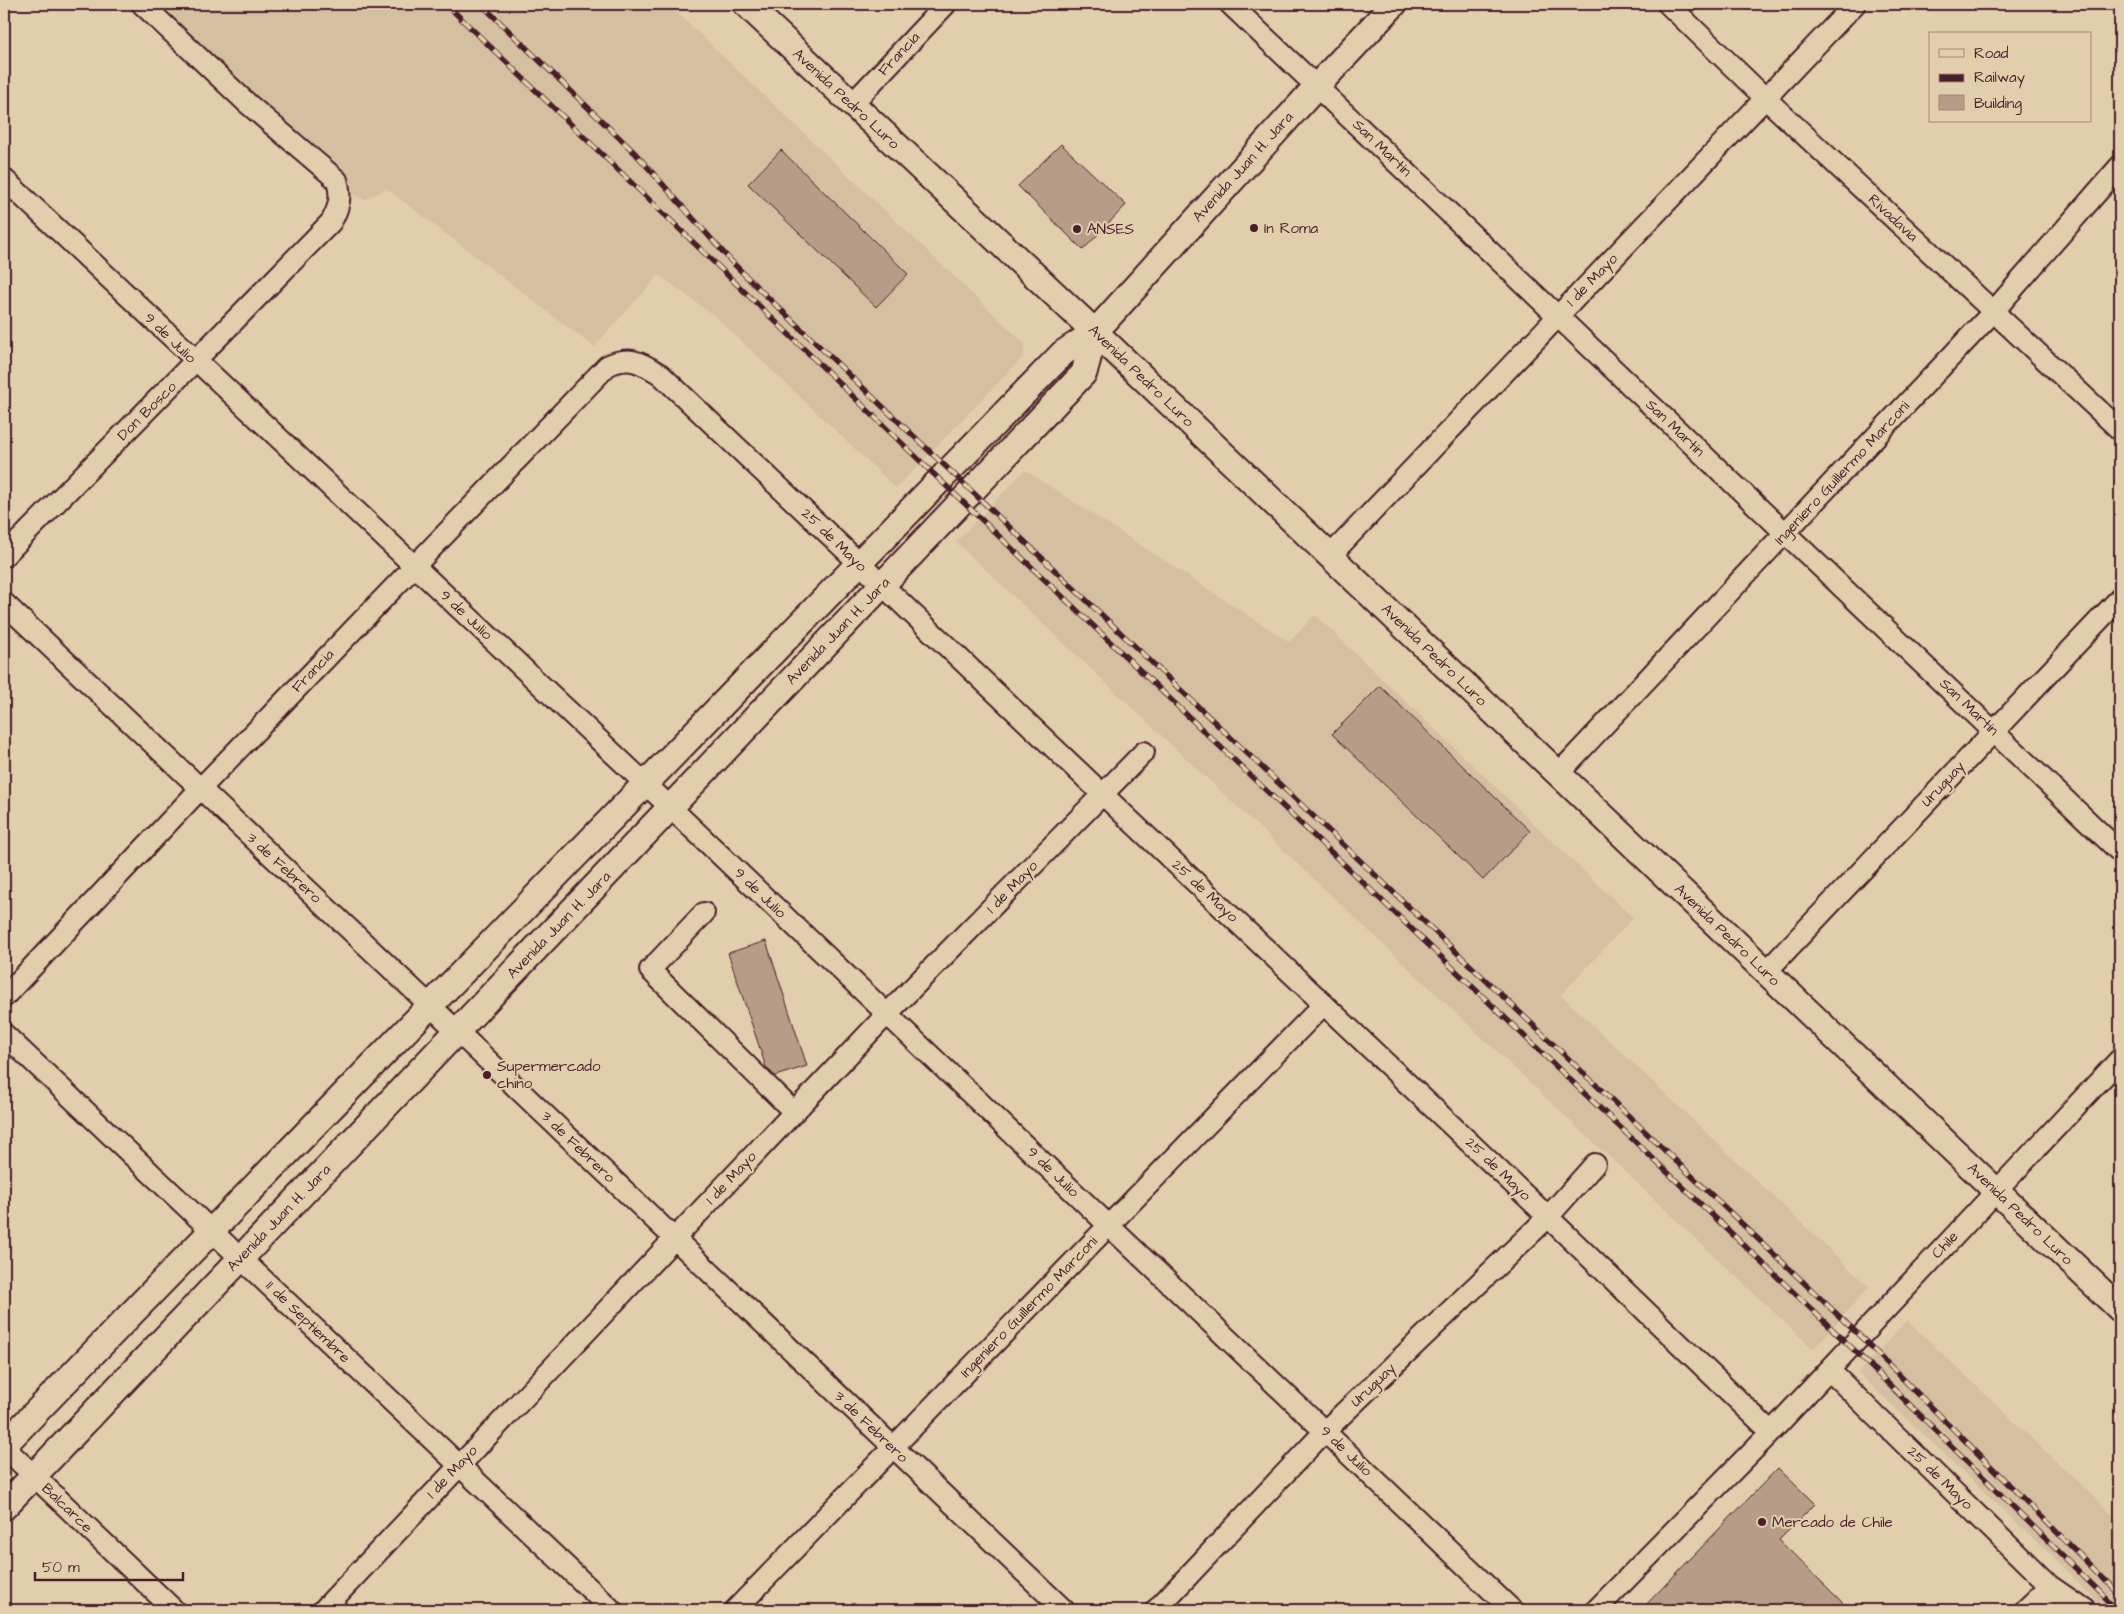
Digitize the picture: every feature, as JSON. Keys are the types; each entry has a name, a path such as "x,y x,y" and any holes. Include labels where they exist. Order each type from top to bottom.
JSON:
{"main road":[{"name":"Avenida Pedro Luro","path":"746,4 1095,332 2120,1309"},
{"name":"Avenida Juan H. Jara","path":"4,1446 1063,353 1095,332 1317,86 1394,4"},
{"name":"Avenida Juan H. Jara","path":"4,1507 1084,373 1095,332"}],"street":[{"name":"Don Bosco","path":"4,556 331,222 340,198 340,190 336,180 247,103 142,4"},
{"name":"Francia","path":"852,104 946,4"},
{"name":"San Martín","path":"1230,4 2120,852"},
{"name":"Rivadavia","path":"1668,4 1765,98 2120,430"},
{"name":"1 de Mayo","path":"1330,556 1855,4"},
{"name":"Ingeniero Guillermo Marconi","path":"1558,774 1993,312 2120,166"},
{"name":"9 de Julio","path":"4,179 195,362 415,566 670,807 1512,1610"},
{"name":"Francia","path":"4,997 200,789 607,366 618,360 631,359"},
{"name":"25 de Mayo","path":"631,359 646,365 660,374 859,562 881,586 1548,1217 1771,1432"},
{"name":"Uruguay","path":"1766,972 2120,598"},
{"name":"3 de Febrero","path":"4,603 458,1031 892,1448 1064,1610"},
{"name":"1 de Mayo","path":"323,1610 887,1014 1144,752"},
{"path":"704,913 650,970 794,1112"},
{"name":"Ingeniero Guillermo Marconi","path":"735,1610 1324,1004"},
{"name":"11 de Septiembre","path":"4,1034 612,1610"},
{"name":"Chile","path":"1596,1610 1771,1432 2120,1059"},
{"name":"Uruguay","path":"1156,1610 1325,1431 1548,1217 1595,1164"},
{"name":"25 de Mayo","path":"1829,1370 2050,1586 2085,1610"},
{"name":"Balcarce","path":"4,1446 174,1610"},
{"name":"25 de Mayo","path":"2050,1586 2061,1610"},
{"path":"2026,1610 2050,1586"}],"shaded area":[{"path":"123,4 668,4 1025,344 1023,357 896,488 716,317 659,275 594,347 386,188 365,200 320,178"},
{"path":"1025,470 1289,642 1315,615 1633,918 1561,995 1869,1287 1813,1349 956,542"},
{"path":"1907,1320 2120,1522 2120,1610 2104,1610 2054,1558 1858,1373"}],"building":[{"name":"ANSES","path":"1061,144 1126,205 1083,250 1018,186"},
{"path":"781,150 908,274 876,307 748,184"},
{"path":"1380,686 1530,831 1483,880 1332,734"},
{"path":"766,941 807,1066 775,1076 766,1067 728,953"},
{"name":"Mercado de Chile","path":"1778,1468 1815,1504 1779,1540 1850,1610 1641,1610"}],"railway":[{"path":"446,4 940,480 1851,1347 2118,1610"},
{"path":"481,4 635,153 731,261 758,288 1860,1336 2120,1595"}],"place":[{"name":"In Roma","path":"1254,228"},
{"name":"ANSES","path":"1077,229"},
{"name":"Supermercado chino","path":"487,1075"},
{"name":"Mercado de Chile","path":"1762,1522"}]}
